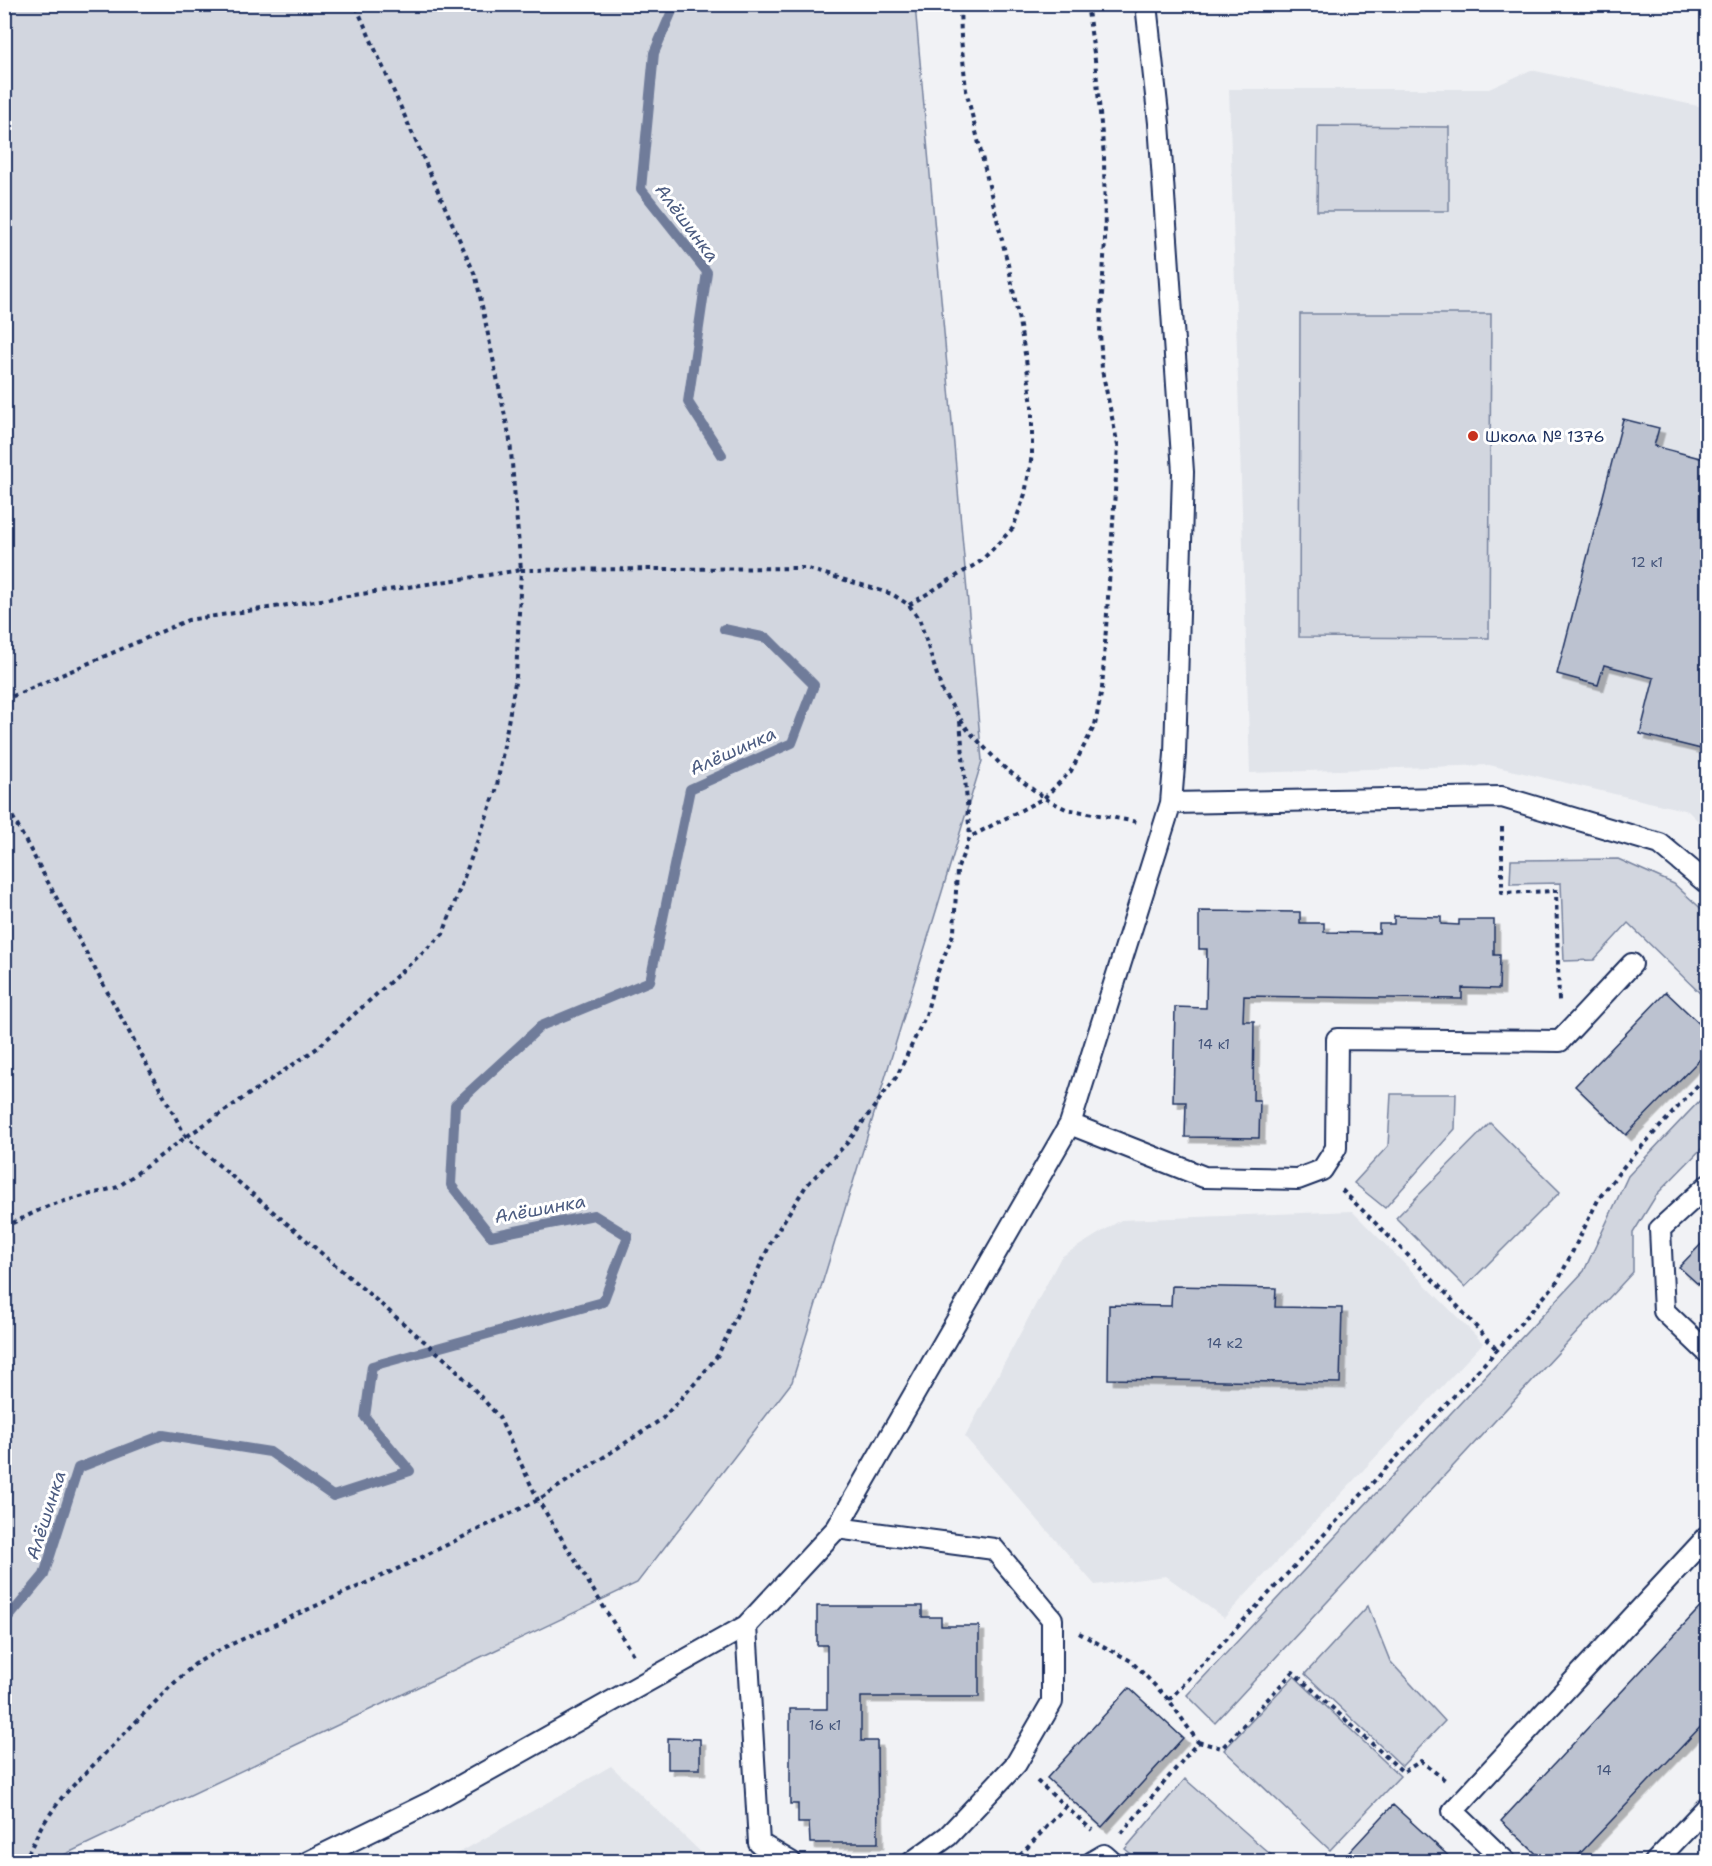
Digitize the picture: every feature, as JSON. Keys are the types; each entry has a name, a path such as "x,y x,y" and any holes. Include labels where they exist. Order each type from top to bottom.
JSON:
{"lane":[{"path":"308,1862 437,1799 746,1626 837,1528 1070,1124 1171,803 1175,754 1183,471 1159,123 1146,4"},
{"path":"1171,803 1502,797 1660,844 1707,884"},
{"path":"1070,1124 1204,1178 1298,1179 1322,1170 1336,1148 1337,1039 1560,1041 1632,964"},
{"path":"1707,1185 1660,1229 1664,1311 1707,1353"},
{"path":"837,1528 994,1548 1052,1619 1052,1701 1016,1764 948,1836 912,1862"},
{"path":"1506,1862 1453,1811 1707,1536"},
{"path":"746,1626 759,1843 791,1862"},
{"path":"1655,1862 1707,1806"}],"path":[{"path":"4,1227 50,1204 118,1187 186,1137 316,1049 443,933 496,791 516,677 521,570 510,440 476,277 355,4"},
{"path":"909,605 981,561 1013,528 1025,494 1032,455 1032,406 1026,359 1010,273 966,90 960,4"},
{"path":"970,837 1044,798 1071,771 1095,725 1102,689 1118,446 1102,370 1100,332 1105,240 1104,156 1087,4"},
{"path":"4,700 188,620 521,570 805,568 892,594 909,605 920,621 942,691 967,729 1001,765 1044,798 1066,809 1164,825"},
{"path":"24,1862 41,1827 63,1796 195,1664 223,1648 408,1564 538,1500 662,1419 698,1380 718,1354 773,1238 806,1186 848,1142 897,1076 926,1016 936,976 954,932 957,870 970,837 960,718"},
{"path":"1502,797 1502,893 1556,891 1560,1041"},
{"path":"4,801 186,1137 453,1366 499,1417 538,1500 649,1680"},
{"path":"1169,1700 1497,1350 1558,1281 1599,1198 1625,1165 1707,1074"},
{"path":"1322,1170 1443,1290 1497,1350"},
{"path":"1052,1619 1131,1661 1169,1700 1198,1742 1222,1748 1293,1672 1403,1772 1421,1761 1467,1797"},
{"path":"1102,1859 1198,1742"},
{"path":"1044,1788 1093,1831 1102,1859"},
{"path":"1014,1862 1066,1806"}],"shaded area":[{"path":"4,5 915,5 982,761 792,1382 637,1583 49,1862 4,1861"},
{"name":"Школа № 1376","path":"1531,70 1707,108 1707,830 1688,811 1489,765 1250,773 1229,89 1489,89"},
{"path":"1318,126 1449,127 1449,211 1317,211"},
{"path":"1300,314 1491,314 1489,638 1299,637"},
{"path":"1618,859 1674,884 1707,914 1707,1000 1628,923 1594,960 1564,961 1561,883 1510,884 1511,860"},
{"path":"1707,1093 1707,1143 1657,1194 1633,1233 1633,1272 1215,1723 1187,1695 1584,1271 1628,1176"},
{"path":"1391,1094 1456,1094 1455,1129 1385,1208 1354,1183 1388,1146"},
{"path":"1490,1123 1560,1192 1465,1287 1396,1218"},
{"path":"1352,1211 1483,1343 1224,1618 1166,1576 1095,1585 965,1437 1061,1257 1121,1220"},
{"path":"1368,1606 1390,1661 1445,1721 1402,1766 1305,1674"},
{"path":"1294,1676 1400,1776 1330,1850 1224,1750"},
{"path":"611,1766 710,1861 445,1861"},
{"path":"1185,1779 1278,1861 1140,1861 1125,1849"}],"building":[{"path":"1623,419 1659,428 1654,446 1704,459 1708,447 1708,723 1701,749 1640,734 1654,678 1604,665 1598,685 1557,674"},
{"path":"1199,911 1300,912 1300,923 1324,923 1324,932 1379,933 1379,924 1394,924 1394,916 1441,917 1441,924 1459,925 1459,920 1494,920 1494,955 1500,955 1499,989 1462,988 1462,999 1244,996 1243,1021 1254,1021 1253,1100 1260,1100 1259,1138 1185,1137 1186,1102 1173,1102 1175,1007 1206,1008 1207,949 1199,949"},
{"path":"1666,992 1708,1032 1708,1051 1626,1135 1575,1086"},
{"path":"1708,1237 1708,1293 1679,1267"},
{"path":"1172,1286 1276,1288 1275,1307 1342,1308 1340,1383 1108,1379 1109,1305 1171,1306"},
{"path":"1708,1599 1708,1719 1572,1862 1545,1862 1501,1821"},
{"path":"817,1606 922,1606 922,1617 941,1617 941,1626 979,1626 979,1697 861,1697 861,1741 877,1741 878,1843 810,1843 809,1823 798,1823 798,1804 790,1804 790,1709 827,1709 827,1645 817,1645"},
{"path":"1129,1688 1183,1738 1102,1827 1047,1778"},
{"path":"668,1738 700,1739 700,1769 668,1769"},
{"path":"1393,1805 1455,1862 1340,1862"}],"waterway":[{"name":"Алёшинка","path":"675,4 654,53 641,189 707,272 688,402 722,455"},
{"name":"Алёшинка","path":"4,1623 44,1575 78,1468 163,1435 270,1452 333,1496 410,1471 365,1417 372,1366 603,1302 628,1236 594,1215 491,1236 451,1185 455,1105 541,1026 650,981 690,789 792,743 814,685 767,638 724,629"}],"place":[{"name":"Школа № 1376","path":"1473,436"}]}
